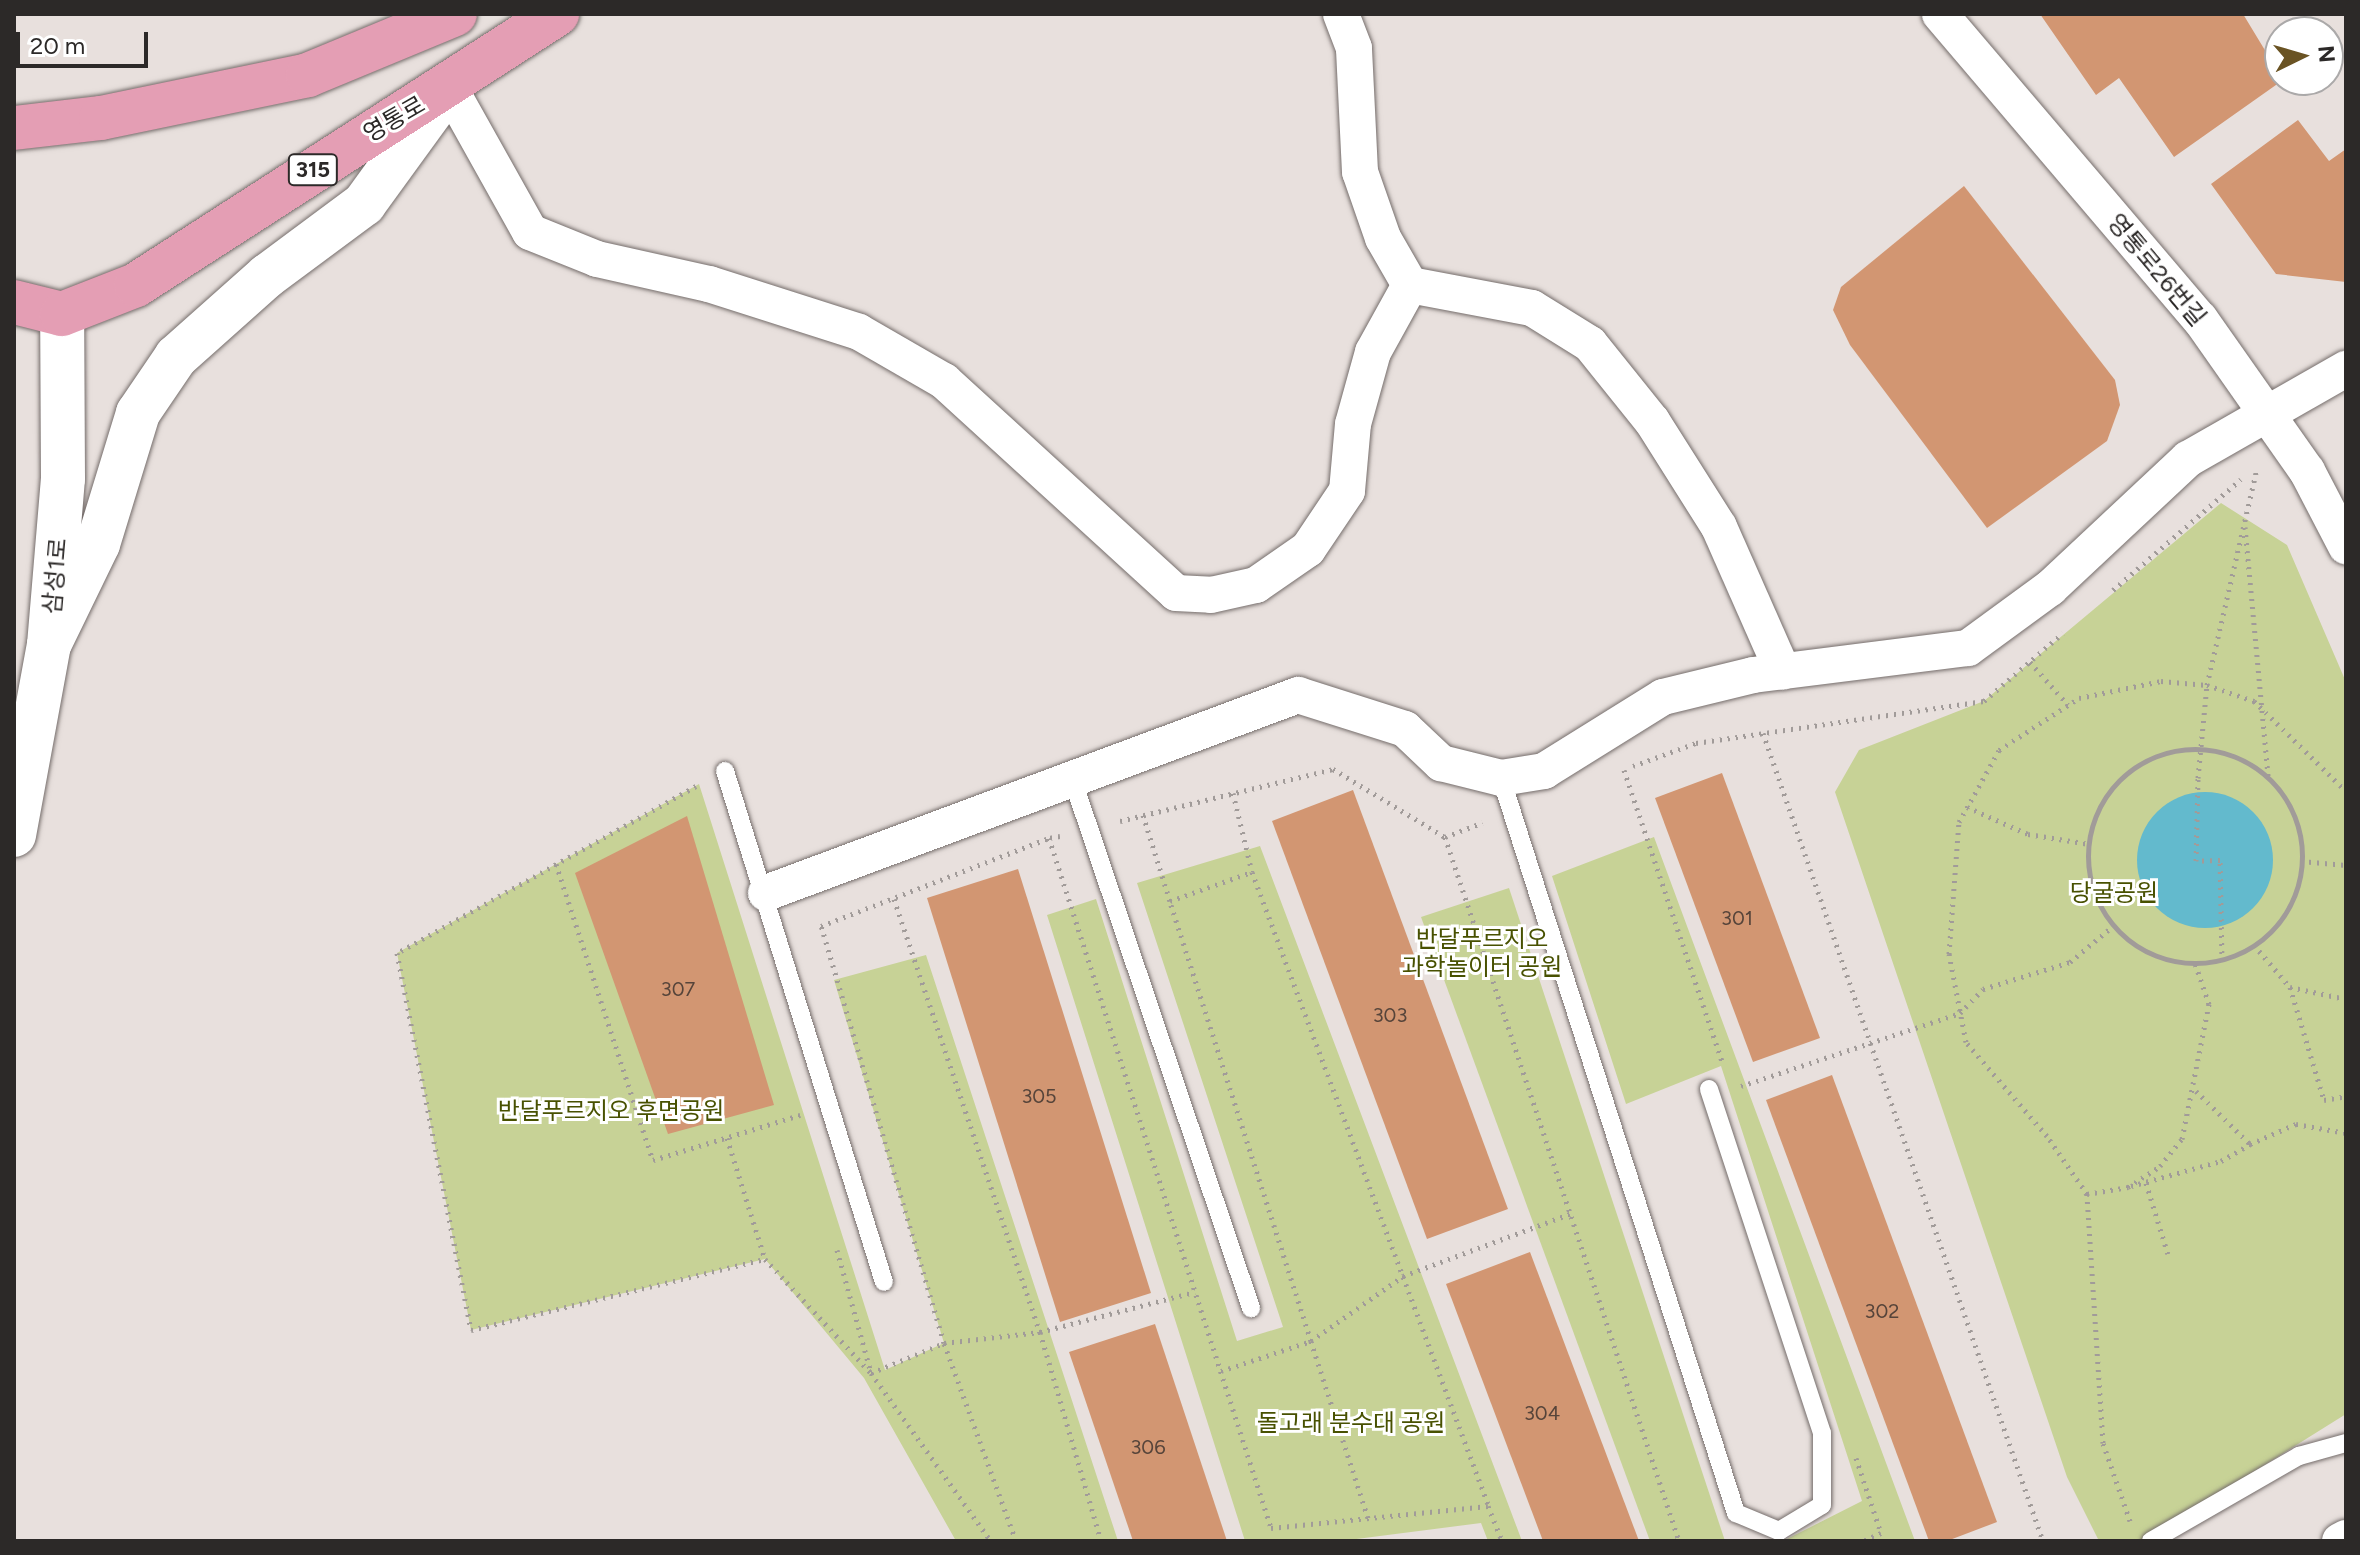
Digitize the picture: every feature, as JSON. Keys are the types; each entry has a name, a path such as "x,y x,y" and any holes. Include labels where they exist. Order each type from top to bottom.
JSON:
{"main road":[{"path":"14,128 101,118 308,75 455,14"},
{"name":"영통로","path":"62,314 136,285 449,87 557,14"},
{"path":"49,645 98,544 138,413 176,357 267,276 364,204 449,87"},
{"path":"14,302 62,314"},
{"name":"삼성1로","path":"14,835 49,645 63,479 62,314"}],"street":[{"path":"1341,14 1354,48 1360,172 1383,238 1410,285 1532,308 1590,344 1652,421 1719,527 1783,672"},
{"name":"영통로26번길","path":"1940,14 2200,319 2307,471 2346,546"},
{"path":"449,87 530,232 597,259 709,284 859,332 944,381 1176,593 1211,595 1256,585 1308,549 1347,491 1353,424 1373,352 1410,285"},
{"path":"766,893 1071,775 1298,695 1405,729 1441,763 1501,778 1544,771 1663,697 1783,672 1968,648 2050,588 2188,459 2346,369"},
{"path":"2340,1541 2346,1538"}],"lane":[{"path":"725,771 766,893 884,1282"},
{"path":"1071,775 1251,1308"},
{"path":"1501,778 1736,1513 1779,1531 1822,1505 1822,1433 1709,1089"},
{"path":"2151,1541 2299,1456 2346,1443"}],"path":[{"path":"2222,961 2220,860 2196,861 2200,749 2207,685 2268,416"},
{"path":"2244,519 2268,777"},
{"path":"2030,662 2068,705"},
{"path":"2131,1526 2103,1443 2087,1194 2047,1136 1966,1042 1949,954 1959,822 1999,750 2068,705 2161,681 2207,685 2262,708 2346,791"},
{"path":"1763,733 2043,1541"},
{"path":"2200,749 2236,757 2268,777 2290,807 2301,861 2288,909 2254,945 2222,961 2195,963 2138,948 2113,926 2095,896 2089,844 2105,797 2130,769 2163,753 2200,749"},
{"path":"704,799 699,784 397,953 471,1330 765,1259"},
{"path":"1233,793 1252,872 1502,1541"},
{"path":"1967,807 2028,834 2089,844"},
{"path":"1143,815 1368,1518"},
{"path":"1445,837 1679,1541"},
{"path":"1016,1541 944,1343 821,926 1049,838"},
{"path":"2301,861 2346,865"},
{"path":"556,864 653,1160 800,1115"},
{"path":"1170,901 1252,872"},
{"path":"894,898 1040,1332 1101,1541"},
{"path":"1732,1089 1960,1013 1983,989 2070,962 2113,926"},
{"path":"2254,945 2290,987 2324,1100 2346,1096"},
{"path":"2128,1187 2160,1166 2182,1139 2196,1091 2193,1074 2209,1004 2195,963"},
{"path":"2290,987 2346,999"},
{"path":"2196,1091 2250,1144"},
{"path":"796,1100 804,1130"},
{"path":"2087,1194 2146,1183 2221,1161 2250,1144 2296,1124 2346,1133"},
{"path":"727,1138 765,1259 871,1373 991,1541"},
{"path":"2146,1183 2168,1254"},
{"path":"1502,1541 1488,1506 1271,1528 1221,1371 1311,1341 1403,1276 1570,1214"},
{"path":"833,1236 871,1373"},
{"path":"871,1373 944,1343 1040,1332 1195,1292"}],"green space":[{"name":"당굴공원","path":"2221,503 2287,545 2346,682 2346,1414 2143,1541 2099,1541 2067,1477 1835,792 1859,750 1984,701"},
{"name":"반달푸르지오 후면공원","path":"699,784 885,1370 944,1343 834,980 926,955 1118,1541 956,1541 864,1378 765,1259 471,1330 397,953"},
{"name":"반달푸르지오 과학놀이터 공원","path":"1654,837 1915,1541 1783,1541 1862,1501 1721,1066 1626,1104 1552,876"},
{"name":"돌고래 분수대 공원","path":"1260,846 1522,1541 1488,1541 1481,1523 1341,1541 1245,1541 1047,915 1096,899 1237,1341 1283,1327 1137,883"},
{"name":"반달푸르지오 과학놀이터 공원","path":"1509,888 1725,1541 1650,1541 1421,917"}],"water":[{"path":"2205,792 2231,797 2253,812 2268,834 2273,860 2268,886 2253,908 2231,923 2205,928 2179,923 2157,908 2142,886 2137,860 2142,834 2157,812 2179,797"}],"building":[{"path":"2040,14 2243,14 2264,49 2264,93 2174,157 2119,78 2096,95"},
{"path":"2298,120 2329,161 2346,149 2346,282 2276,274 2211,184"},
{"path":"1964,186 2115,380 2120,405 2107,441 1987,528 1850,345 1833,310 1841,287"},
{"path":"1722,773 1820,1038 1753,1062 1655,798"},
{"path":"1353,790 1508,1209 1427,1239 1272,821"},
{"path":"687,816 774,1105 668,1134 575,873"},
{"path":"1018,869 1151,1293 1060,1322 927,898"},
{"path":"1832,1075 1997,1522 1947,1541 1929,1541 1766,1100"},
{"path":"1530,1252 1639,1541 1543,1541 1446,1284"},
{"path":"1155,1324 1227,1541 1133,1541 1069,1352"}]}
